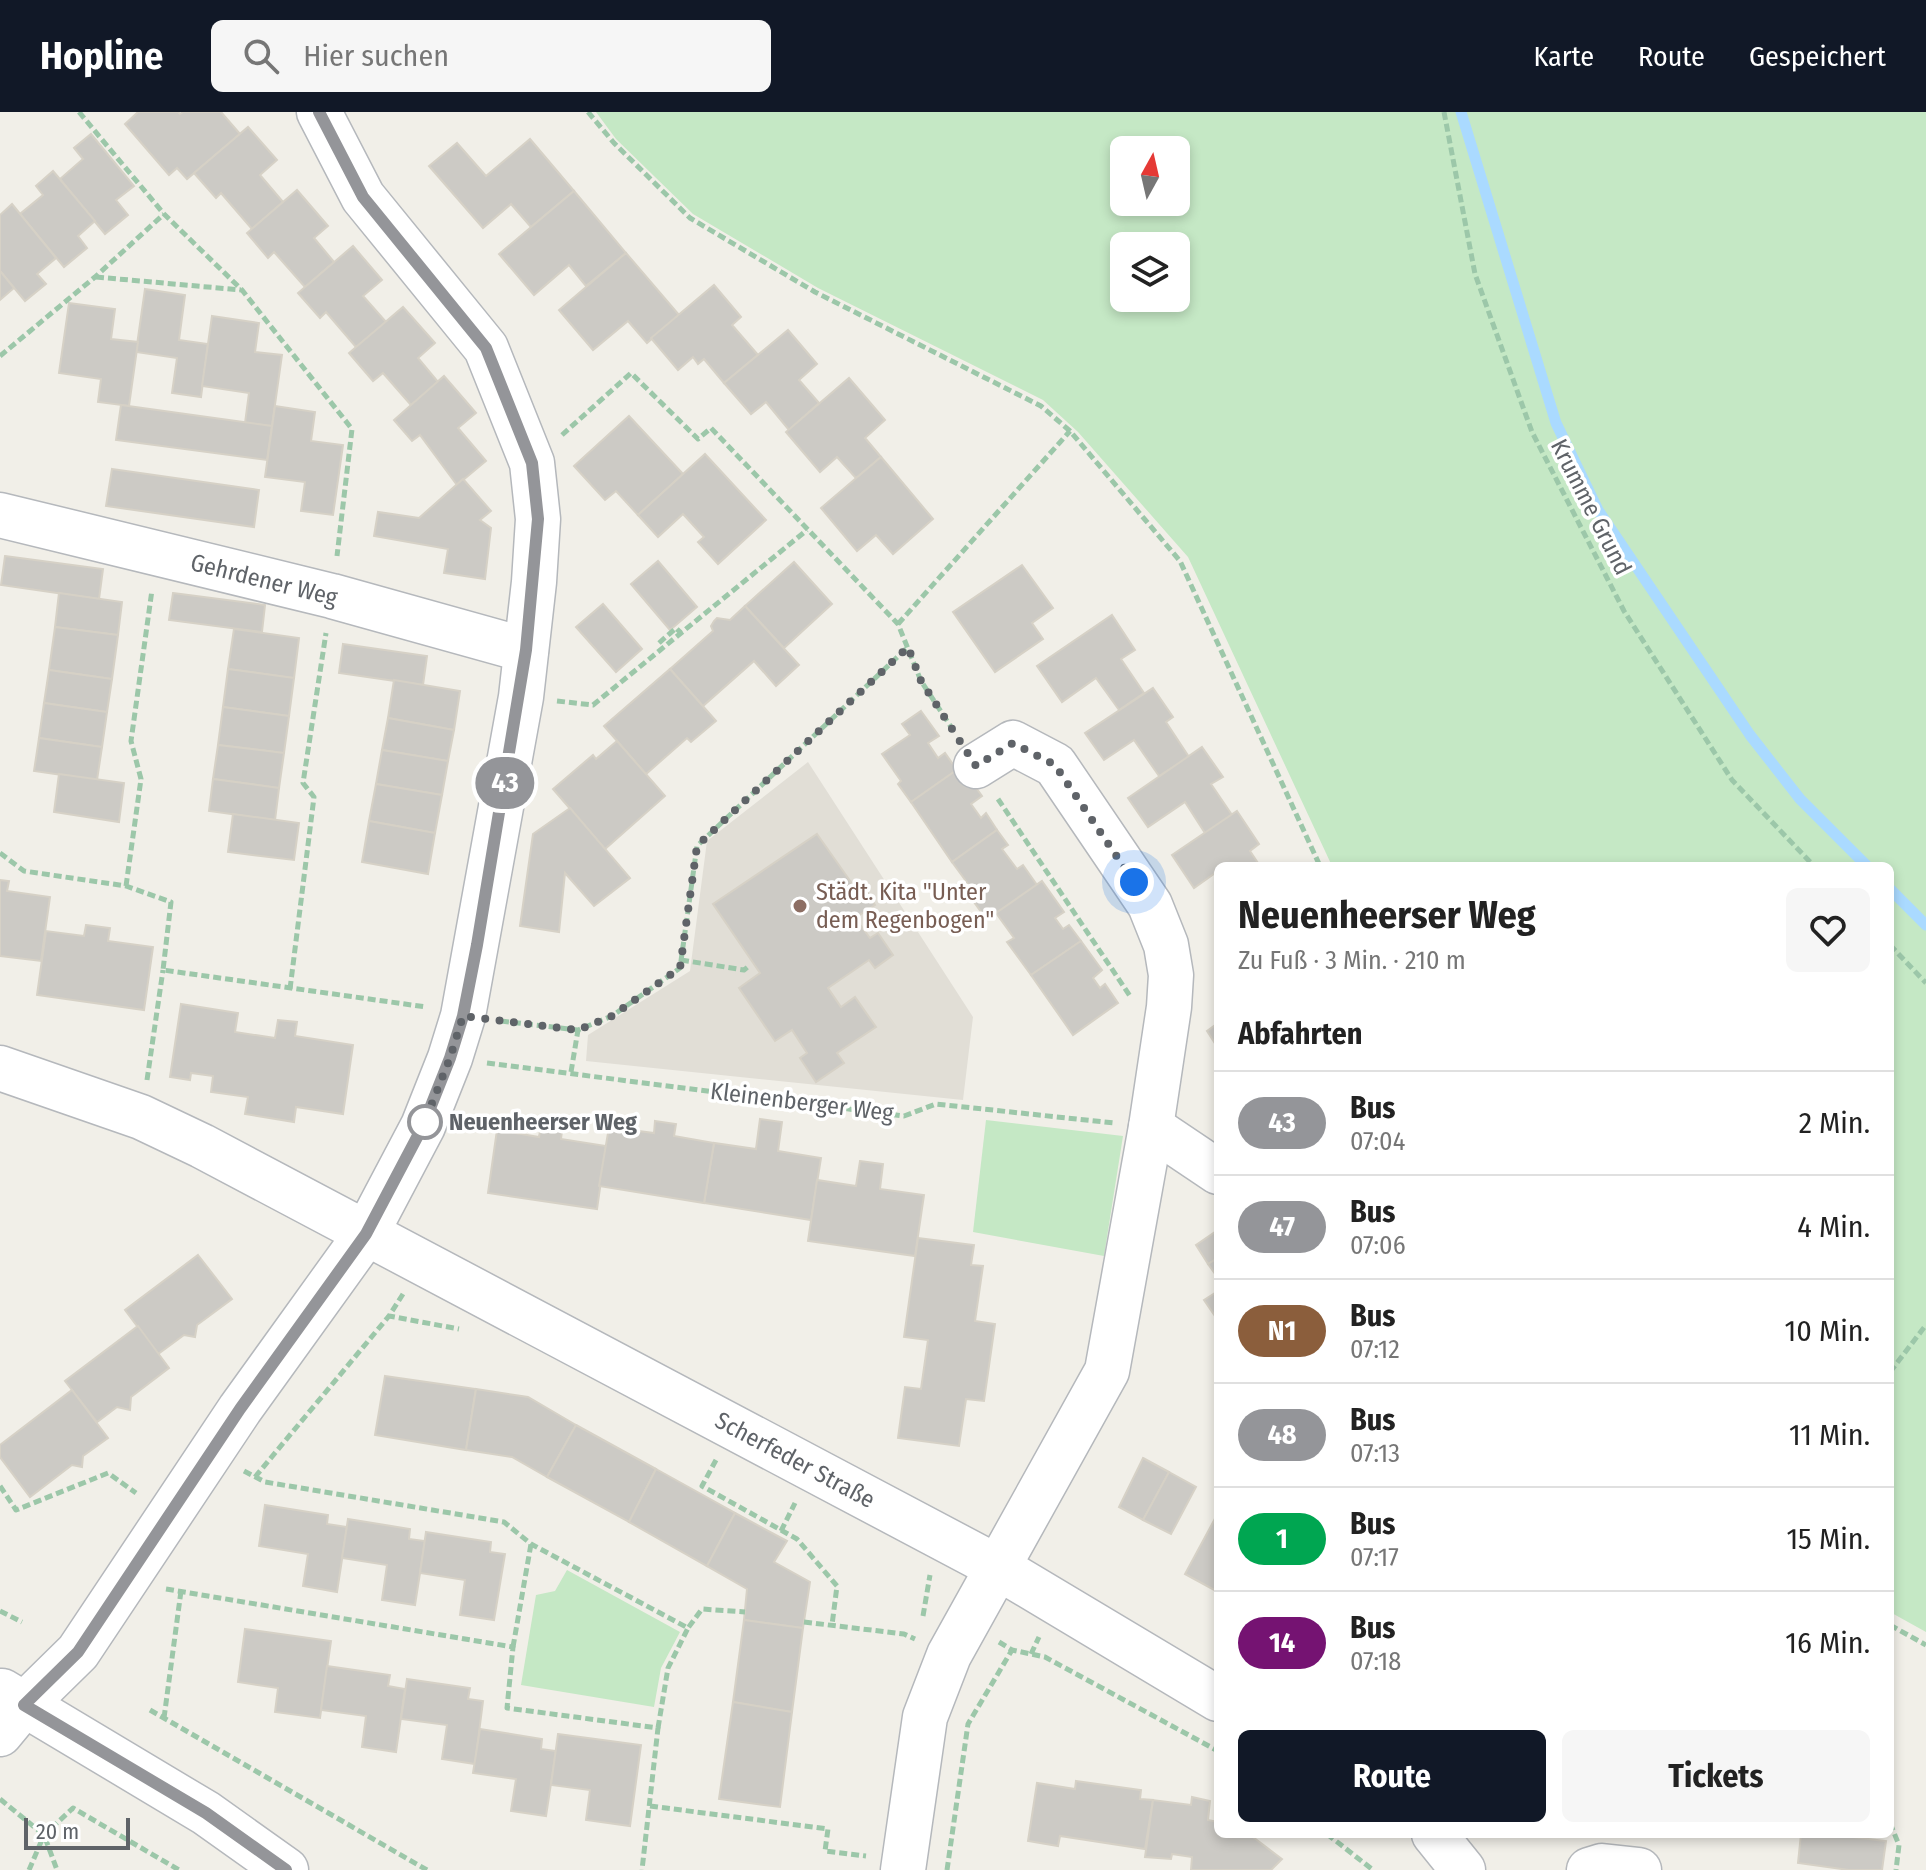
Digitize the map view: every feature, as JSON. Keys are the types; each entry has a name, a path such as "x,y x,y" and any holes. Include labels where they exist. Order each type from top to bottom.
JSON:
{"street":[{"path":"286,1870 206,1813 8,1710 78,1652 211,1453 366,1234 423,1126 464,1014 521,697 538,519 532,463 486,348 363,197 319,112"},
{"name":"Gehrdener Weg","path":"0,515 332,596 526,650"},
{"path":"903,1866 925,1717 933,1634 999,1568 1107,1371 1151,1127 1169,1007 1169,960 1150,905 1055,765 1013,743 976,766"},
{"path":"0,1068 141,1117 202,1146 366,1234"},
{"path":"1151,1127 1214,1169"},
{"name":"Scherfeder Straße","path":"366,1234 999,1568 1214,1697"},
{"path":"1437,1838 1463,1870"},
{"path":"1589,1870 1602,1866 1639,1870"}],"path":[{"path":"79,112 164,214 242,290 352,429 332,596 303,783 314,797 290,989"},
{"path":"588,112 614,143 690,218 815,292 1041,406 1070,431 1180,561 1318,862"},
{"name":"Krumme Grund","path":"1444,112 1475,274 1532,432 1624,611 1732,780 1810,862"},
{"path":"0,356 95,277 164,214"},
{"path":"95,277 242,290"},
{"path":"532,463 631,373 698,439 711,428 898,624 921,681 1134,1003 1169,1007"},
{"path":"898,624 1070,431"},
{"path":"521,697 593,705 807,530"},
{"path":"126,886 141,779 131,741 157,554"},
{"path":"659,643 676,628 681,633"},
{"path":"163,970 578,1030 612,1016 680,968 697,846 908,647"},
{"path":"0,853 24,871 126,886 171,902 141,1117"},
{"path":"1894,949 1926,983"},
{"path":"681,960 744,970 749,966"},
{"path":"571,1072 578,1030"},
{"name":"Kleinenberger Weg","path":"450,1058 904,1116 936,1104 1151,1127"},
{"path":"255,1477 389,1316"},
{"path":"1894,1367 1926,1325"},
{"path":"211,1453 265,1482 504,1522 531,1544 688,1628"},
{"path":"719,1453 702,1486 797,1539 837,1586 832,1625"},
{"path":"0,1486 16,1510 108,1473 168,1517"},
{"path":"781,1531 797,1497"},
{"path":"531,1544 513,1647 507,1708 658,1728"},
{"path":"931,1570 933,1634"},
{"path":"126,1581 513,1647"},
{"path":"164,1718 181,1591"},
{"path":"642,1870 668,1668 688,1628 702,1609 745,1612"},
{"path":"0,1611 22,1622"},
{"path":"804,1622 904,1634 933,1634 1045,1657 1214,1749"},
{"path":"1894,1627 1926,1645"},
{"path":"947,1870 968,1724 1012,1650"},
{"path":"150,1710 427,1870"},
{"path":"0,1799 44,1835 57,1870"},
{"path":"650,1806 828,1829 825,1851 903,1866"},
{"path":"29,1870 44,1835 73,1808 179,1870"},
{"path":"1894,1833 1899,1845 1896,1870"},
{"path":"1332,1838 1373,1870"}],"shaded area":[{"name":"Städt. Kita \"Unter dem Regenbogen\"","path":"808,762 973,1017 963,1100 586,1061 588,1035 690,971 707,841"}],"green space":[{"path":"596,112 1926,112 1926,1632 1894,1614 1894,862 1330,862 1188,557 1078,432 1043,400 818,288 693,214 616,139"},
{"path":"986,1120 1123,1136 1104,1256 973,1232"},
{"path":"567,1570 680,1632 661,1668 654,1707 521,1685 536,1595 555,1591"}],"building":[{"path":"138,112 221,112 240,134 187,179 177,168 169,175 125,124"},
{"path":"248,127 277,160 260,175 283,202 252,229 221,193 216,198 194,173"},
{"path":"91,134 134,186 116,200 128,215 105,234 60,179 83,159 74,148"},
{"path":"530,139 574,191 531,227 511,204 483,228 429,166 457,143 486,176"},
{"path":"53,171 95,221 78,236 87,248 64,267 20,214 43,195 36,186"},
{"path":"297,190 328,226 314,238 334,262 305,287 274,252 268,258 247,233"},
{"path":"574,191 626,253 586,286 569,265 534,295 499,254"},
{"path":"12,204 56,258 37,274 46,284 25,301 0,271 0,215"},
{"path":"353,246 382,280 363,296 386,322 356,347 326,312 320,318 298,293"},
{"path":"626,253 679,315 647,343 628,321 593,350 559,310"},
{"path":"0,271 14,288 0,300"},
{"path":"714,285 741,317 732,325 758,355 724,383 704,359 698,364 693,357 678,370 651,338"},
{"path":"145,289 185,295 179,340 208,344 201,397 172,393 177,358 136,352"},
{"path":"69,303 115,309 111,339 138,342 129,406 98,402 101,379 59,373"},
{"path":"403,307 435,343 418,358 438,382 411,405 383,373 373,381 349,353"},
{"path":"212,316 259,323 255,352 282,355 272,426 245,423 249,393 202,386"},
{"path":"788,330 817,364 799,380 819,403 789,430 766,402 751,414 724,383"},
{"path":"444,376 476,413 458,428 486,461 457,485 420,435 412,441 394,420"},
{"path":"849,378 885,420 865,438 881,457 856,478 837,457 820,472 786,432"},
{"path":"121,405 272,426 267,460 116,440"},
{"path":"275,406 315,412 311,441 343,445 333,515 301,511 305,482 265,477"},
{"path":"629,416 683,474 638,515 616,491 605,500 574,466"},
{"path":"705,454 766,520 718,564 698,542 704,537 683,514 658,537 638,515"},
{"path":"881,457 933,519 893,554 876,535 857,551 821,508"},
{"path":"112,469 259,490 254,527 106,506"},
{"path":"463,479 491,511 480,520 491,528 485,579 444,573 448,549 374,536 378,512 419,518"},
{"path":"5,556 103,569 99,599 1,585"},
{"path":"658,561 697,607 670,630 631,584"},
{"path":"794,562 832,604 784,648 745,606"},
{"path":"1022,565 1053,608 1032,623 1043,639 995,672 953,612"},
{"path":"59,593 122,602 118,635 55,627"},
{"path":"173,593 265,605 262,632 169,620"},
{"path":"603,604 642,649 616,672 576,627"},
{"path":"745,606 799,665 776,686 754,661 703,706 670,669 713,631 711,626 717,618 730,620"},
{"path":"1112,615 1135,650 1121,659 1144,693 1119,710 1096,678 1062,702 1037,666"},
{"path":"55,627 118,635 112,679 49,670"},
{"path":"234,629 299,638 294,678 228,669"},
{"path":"343,644 427,656 423,685 339,673"},
{"path":"228,669 294,678 289,716 223,707"},
{"path":"670,669 716,721 691,742 687,738 646,774 604,726"},
{"path":"49,670 112,679 107,712 44,703"},
{"path":"394,680 460,691 454,730 388,718"},
{"path":"1153,688 1173,717 1166,722 1189,757 1159,776 1134,740 1104,760 1085,733"},
{"path":"44,703 107,712 102,747 39,738"},
{"path":"223,707 289,716 284,753 218,745"},
{"path":"921,711 939,736 928,743 938,758 945,753 957,770 911,802 882,754 910,735 902,724"},
{"path":"388,718 454,730 448,761 382,750"},
{"path":"39,738 102,747 97,780 34,771"},
{"path":"617,741 665,796 605,849 553,789 593,755 596,759"},
{"path":"218,745 284,753 279,788 213,779"},
{"path":"1202,747 1223,777 1211,784 1232,815 1205,833 1185,802 1148,827 1128,798"},
{"path":"382,750 448,761 442,795 376,784"},
{"path":"961,767 982,796 971,804 981,818 986,813 997,830 952,862 911,802"},
{"path":"59,774 124,783 119,822 54,812"},
{"path":"213,779 279,788 275,820 209,811"},
{"path":"376,784 442,795 435,833 369,821"},
{"path":"570,808 630,878 594,906 565,873 559,932 520,926 533,834"},
{"path":"1237,811 1259,844 1250,851 1257,862 1214,862 1214,874 1194,888 1172,855"},
{"path":"233,814 299,823 294,860 228,852"},
{"path":"369,821 435,833 428,874 362,862"},
{"path":"997,830 1008,845 1002,849 1017,869 1023,865 1037,885 987,920 966,891 971,888 952,862"},
{"path":"817,834 853,885 860,881 875,905 855,918 870,938 878,933 893,955 875,968 869,960 828,988 841,1007 855,997 876,1027 837,1053 844,1063 816,1082 800,1058 807,1053 792,1030 775,1041 739,988 760,973 713,904"},
{"path":"0,880 9,881 7,891 50,897 41,961 0,956"},
{"path":"1042,881 1064,912 1055,918 1063,929 1069,925 1081,941 1031,975 1007,942 1014,938 996,913"},
{"path":"86,925 110,928 108,941 153,947 144,1010 37,995 46,931 84,936"},
{"path":"1081,941 1102,970 1093,978 1100,988 1105,984 1118,1003 1073,1035 1031,975"},
{"path":"181,1004 238,1013 235,1032 275,1038 278,1020 297,1022 295,1036 353,1045 343,1114 296,1107 294,1122 245,1114 248,1097 211,1092 213,1076 191,1073 190,1080 170,1077"},
{"path":"1214,1026 1214,1042 1207,1031"},
{"path":"760,1119 782,1122 778,1151 821,1158 811,1220 704,1203 714,1143 756,1149"},
{"path":"542,1120 563,1123 561,1139 606,1146 597,1209 488,1193 497,1130 539,1137"},
{"path":"655,1121 676,1124 674,1136 714,1143 704,1203 599,1186 609,1127 654,1133"},
{"path":"860,1161 883,1164 880,1189 924,1195 915,1256 808,1241 817,1180 856,1186"},
{"path":"1214,1233 1214,1260 1208,1264 1196,1245"},
{"path":"918,1238 974,1245 971,1265 983,1266 975,1321 995,1324 984,1401 966,1399 959,1446 898,1438 905,1387 921,1389 928,1340 904,1337"},
{"path":"198,1255 232,1299 197,1325 195,1337 184,1335 158,1354 125,1310"},
{"path":"1214,1294 1214,1315 1204,1300"},
{"path":"138,1326 169,1368 131,1397 130,1410 117,1407 97,1422 65,1381"},
{"path":"385,1376 476,1389 466,1450 375,1435"},
{"path":"476,1389 528,1397 576,1425 547,1477 512,1457 466,1450"},
{"path":"72,1390 108,1438 83,1456 82,1467 72,1465 30,1497 0,1457 0,1445"},
{"path":"576,1425 656,1469 629,1522 547,1477"},
{"path":"1143,1458 1169,1472 1143,1520 1119,1507"},
{"path":"656,1469 735,1513 707,1566 629,1522"},
{"path":"1169,1472 1196,1487 1171,1534 1143,1520"},
{"path":"265,1505 328,1515 327,1524 347,1527 337,1592 303,1586 308,1554 259,1546"},
{"path":"735,1513 787,1541 774,1562 810,1582 803,1628 744,1620 747,1589 707,1566"},
{"path":"348,1519 410,1529 409,1539 425,1541 415,1605 382,1600 387,1565 342,1558"},
{"path":"1214,1520 1214,1590 1185,1574"},
{"path":"426,1532 491,1542 490,1552 505,1554 494,1620 460,1615 465,1580 420,1573"},
{"path":"744,1620 803,1628 792,1712 733,1702"},
{"path":"245,1629 331,1641 320,1718 275,1712 278,1688 238,1682"},
{"path":"327,1666 390,1675 388,1686 405,1689 396,1752 362,1747 366,1716 321,1710"},
{"path":"407,1679 470,1688 468,1699 483,1701 475,1764 442,1759 447,1725 401,1719"},
{"path":"733,1702 792,1712 780,1807 719,1799"},
{"path":"480,1729 542,1739 541,1749 556,1751 546,1816 511,1811 516,1779 473,1773"},
{"path":"558,1734 641,1745 630,1826 586,1820 590,1790 551,1785"},
{"path":"1076,1781 1141,1790 1140,1799 1153,1800 1145,1849 1060,1836 1058,1846 1028,1841 1037,1783 1075,1789"},
{"path":"1192,1797 1210,1801 1208,1820 1214,1821 1214,1838 1254,1838 1282,1859 1271,1870 1191,1870 1192,1857 1172,1854 1171,1859 1145,1857 1153,1800 1191,1805"},
{"path":"1801,1838 1886,1841 1882,1870 1849,1870 1798,1863"}],"waterway":[{"path":"1461,112 1556,423 1598,510 1750,735 1800,799 1863,862"},
{"path":"1894,893 1926,925"}],"bus line":[{"name":"43","path":"286,1870 206,1813 24,1705 78,1652 240,1409 366,1234 423,1126 450,1058 463,1016 477,945 521,697 538,519 532,463 486,348 363,197 319,112"}],"place":[{"name":"Städt. Kita \"Unter dem Regenbogen\"","path":"800,906"},
{"name":"Neuenheerser Weg","path":"425,1122"}],"route":[{"path":"425,1122 423,1126 463,1016 578,1030 612,1016 680,968 697,846 908,647 921,681 976,766 1013,743 1055,765 1134,882"}]}
